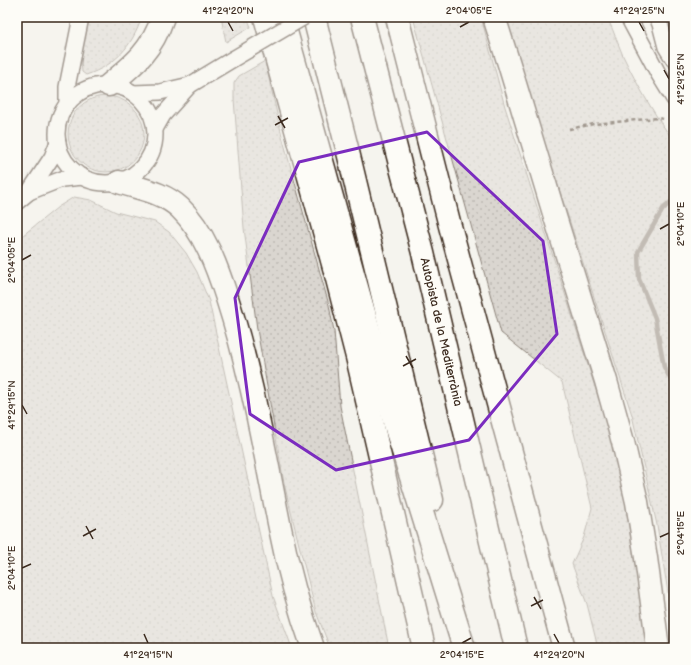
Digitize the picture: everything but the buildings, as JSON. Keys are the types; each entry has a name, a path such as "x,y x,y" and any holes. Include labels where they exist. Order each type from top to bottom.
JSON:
{"highway":[{"path":"101,86 131,68 143,55 155,38 163,17"},
{"path":"265,17 357,357 424,648"},
{"path":"282,17 398,435 464,648"},
{"path":"314,17 468,648"},
{"name":"Autopista de la Mediterrània","path":"362,17 423,253 516,648"},
{"path":"397,17 452,233 564,648"},
{"path":"494,17 606,381 623,442 637,502 658,648"},
{"path":"119,182 158,194 179,207 197,229 214,262 230,306 245,359 256,403 287,563 313,648"}],"street":[{"path":"67,105 67,87 81,17"},
{"path":"155,129 163,115 190,85 304,17"},
{"path":"628,17 658,73 674,99"},
{"path":"657,17 666,47 674,60"},
{"path":"29,192 62,179 82,177 98,182 119,182 134,175 145,164 151,155 154,145 155,129 153,118 148,108 133,93 119,87 82,85 77,81 72,64"},
{"path":"133,93 160,92 190,85"},
{"path":"17,202 29,192 52,157 58,142 58,126 67,105 78,94 101,86"},
{"path":"58,142 65,159 82,177"}],"path":[{"path":"569,129 594,124 658,118 664,119"}],"highlighted area":[{"path":"427,132 543,241 557,334 469,440 336,470 250,414 235,298 299,162"}],"shaded area":[{"path":"89,17 142,17 133,37 122,53 106,66 86,75 82,72 81,65 82,51"},
{"path":"221,17 247,17 251,27 226,42"},
{"path":"413,17 481,17 505,107 611,437 625,500 642,611 646,648 598,648 587,604 572,564 584,537 592,508 562,382 501,333"},
{"path":"502,17 607,17 623,56 644,96 674,141 674,629 657,525 632,415"},
{"path":"265,61 282,136 329,305 334,331 340,406 389,648 330,648 316,612 284,483 257,329 244,228 234,99 234,83 239,76"},
{"path":"99,96 113,96 127,102 138,113 144,127 144,141 141,149 133,161 127,166 113,172 99,172 85,166 74,155 68,141 68,127 74,113 85,102"},
{"path":"74,197 91,200 116,212 155,222 169,232 186,253 197,272 209,301 273,596 292,648 17,648 17,240 58,207"}],"waterway":[{"path":"674,199 663,209 638,252 639,279 655,318 664,367 674,386"}]}
